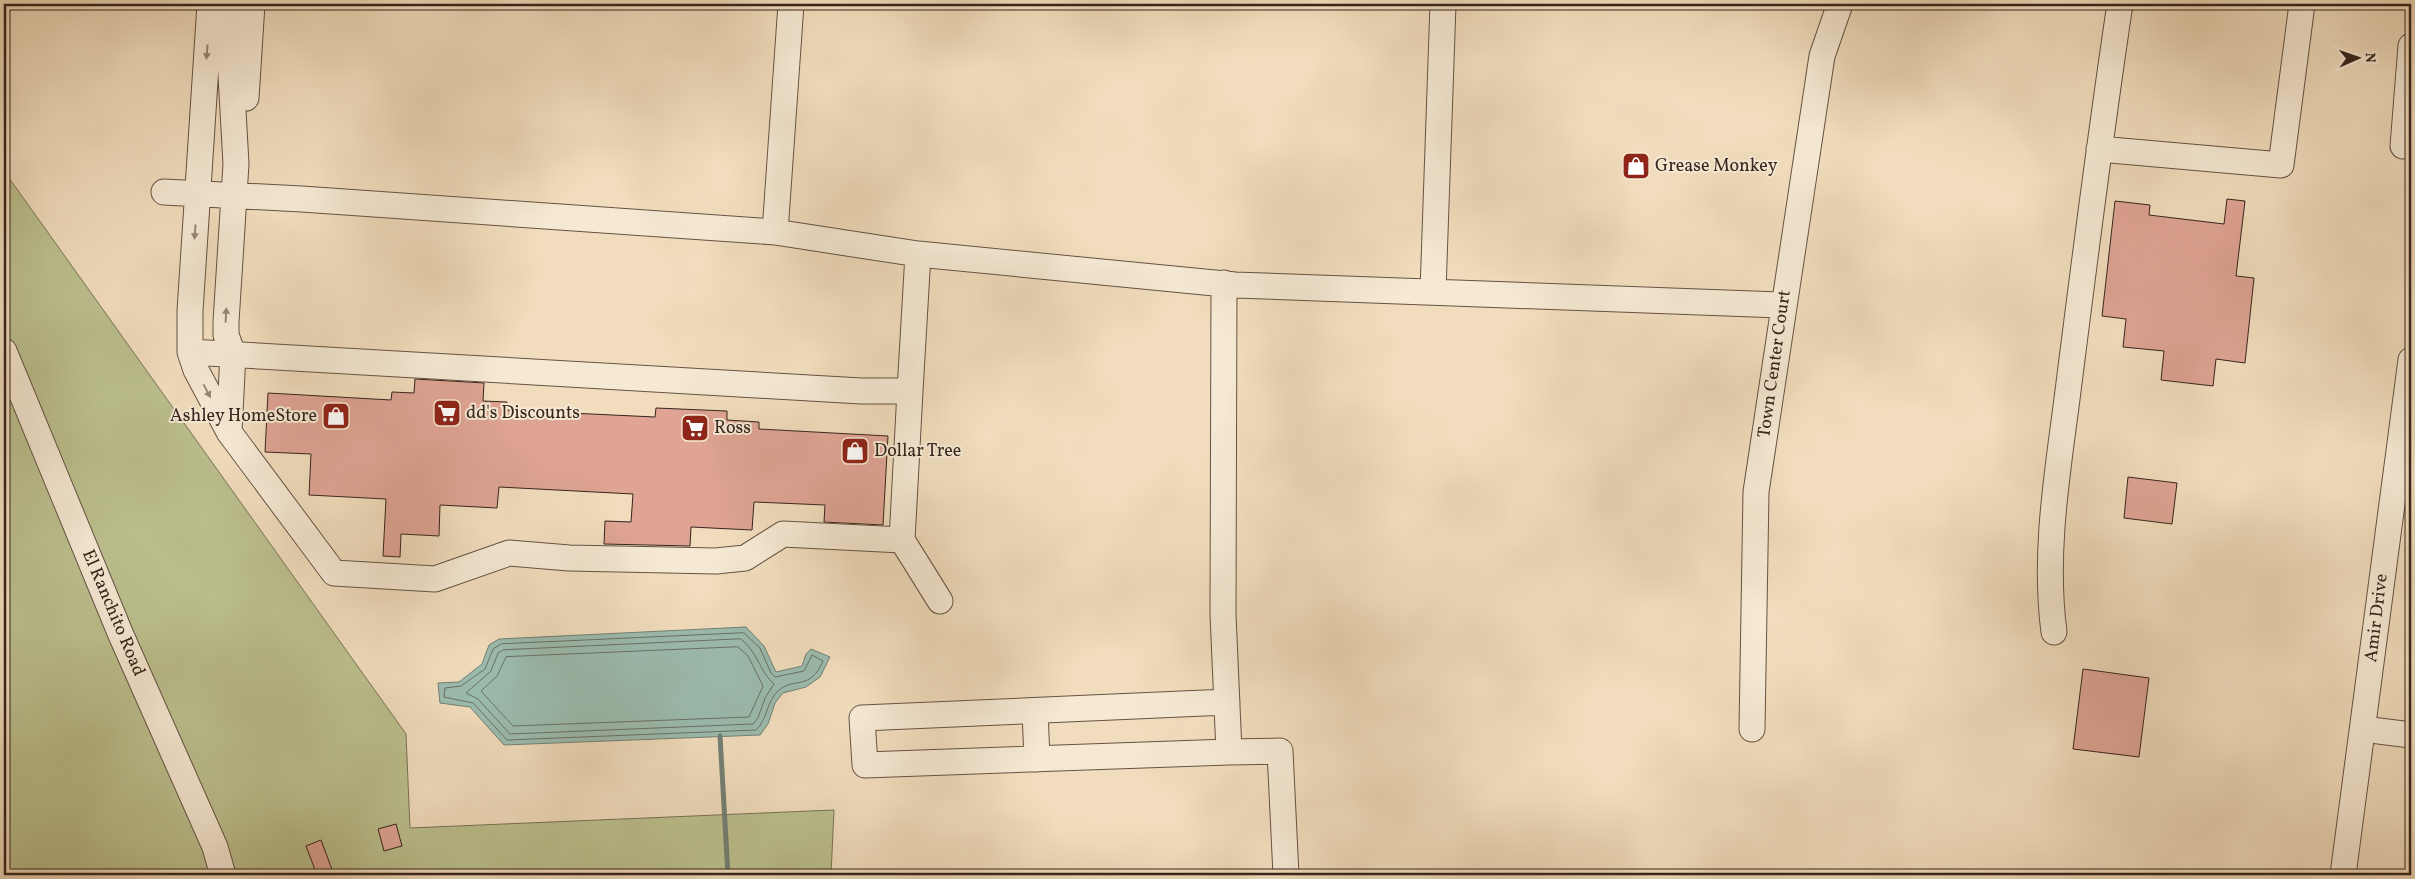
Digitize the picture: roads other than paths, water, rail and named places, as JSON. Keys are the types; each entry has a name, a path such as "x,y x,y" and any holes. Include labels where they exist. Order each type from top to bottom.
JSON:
{"street":[{"path":"210,4 190,310 190,352 196,370 229,432 334,573 435,579 509,553 569,558 716,561 745,558 783,534 902,540"},
{"path":"229,432 233,354 226,335 226,322 235,197 235,132 230,58 233,4"},
{"path":"235,197 240,174 252,4"},
{"path":"775,232 791,4"},
{"path":"1433,291 1443,4"},
{"name":"Town Center Court","path":"1752,729 1756,492 1822,56 1840,4"},
{"path":"2054,632 2050,601 2053,518 2099,149 2120,4"},
{"path":"2099,149 2281,165 2302,4"},
{"path":"2403,146 2411,46"},
{"path":"164,192 302,199 775,232 918,254 1224,284 1783,305"},
{"path":"918,254 902,540 940,601"},
{"path":"1224,284 1223,614 1229,752"},
{"path":"190,352 861,391 910,391"},
{"name":"El Ranchito Road","path":"5,356 121,635 215,847 223,875"},
{"name":"Amir Drive","path":"2343,875 2411,360"},
{"path":"1227,702 862,718 865,765 1280,751 1286,875"},
{"path":"1036,711 1037,759"},
{"path":"2363,729 2411,735"}],"water":[{"path":"746,627 764,646 776,672 802,666 806,654 811,649 830,657 820,677 806,687 783,693 775,703 768,724 760,735 504,745 470,707 440,703 438,683 459,682 482,664 489,645 499,639"}],"waterway":[{"path":"720,736 728,875"}],"place":[{"name":"Grease Monkey","path":"1636,166"},
{"name":"dd's Discounts","path":"447,413"},
{"name":"Ashley HomeStore","path":"336,416"},
{"name":"Ross","path":"695,428"},
{"name":"Dollar Tree","path":"855,451"}]}
